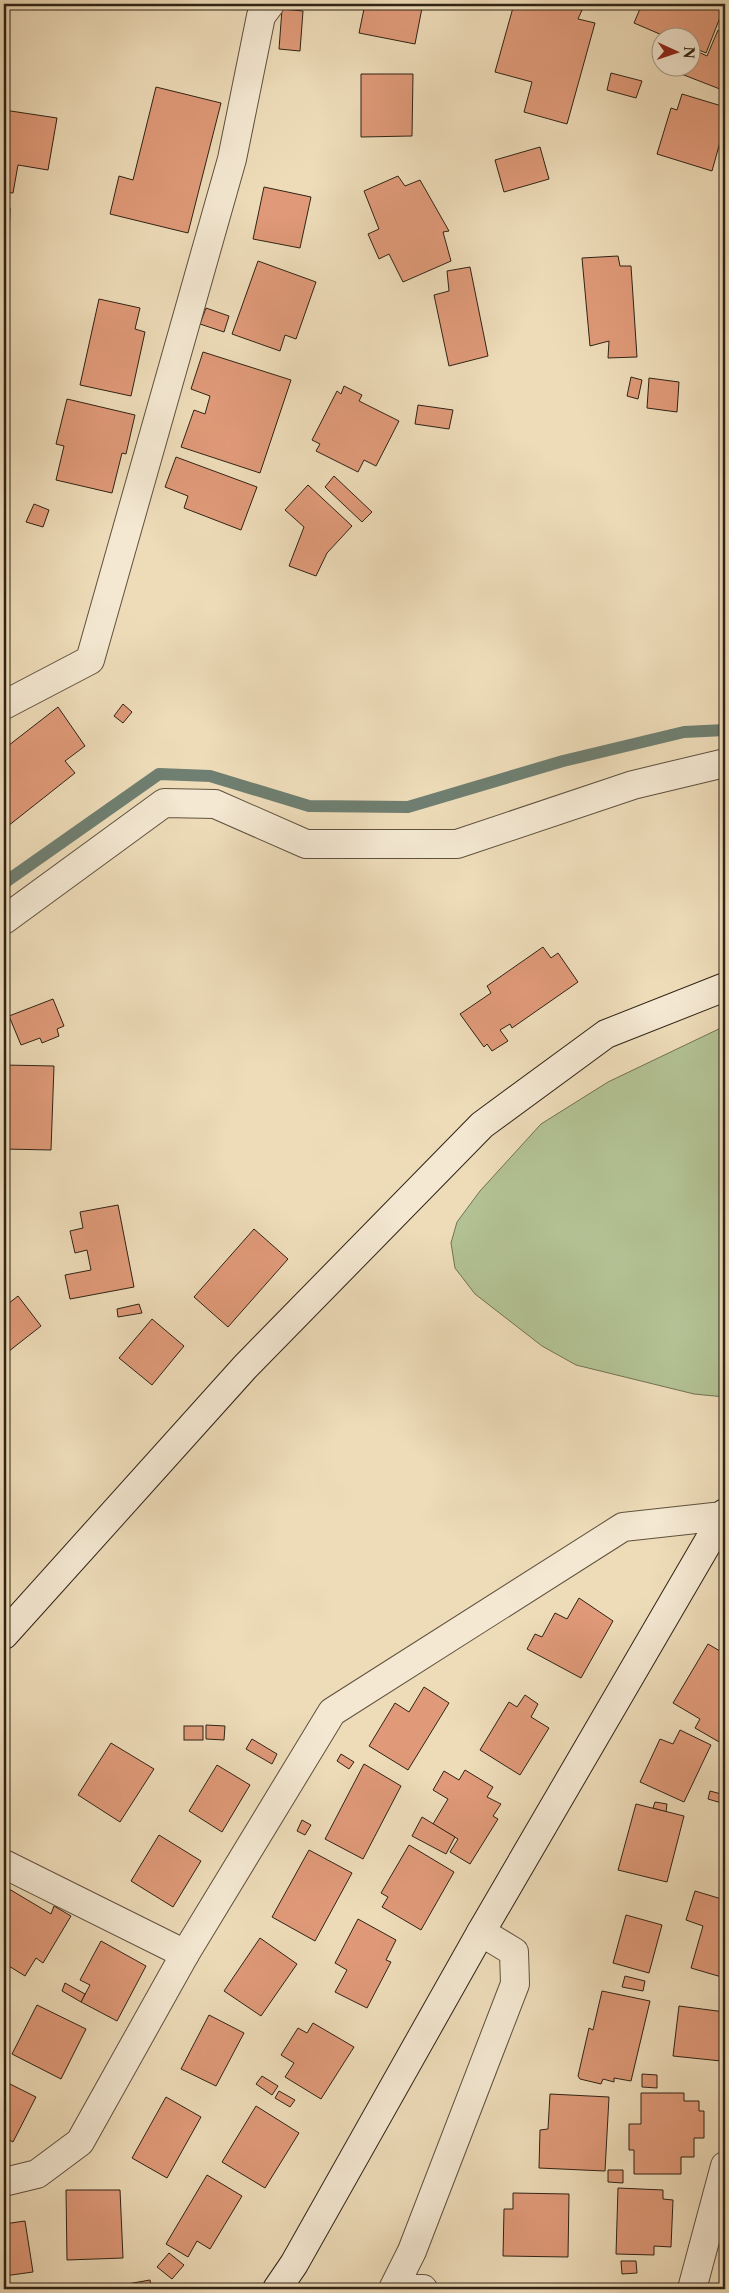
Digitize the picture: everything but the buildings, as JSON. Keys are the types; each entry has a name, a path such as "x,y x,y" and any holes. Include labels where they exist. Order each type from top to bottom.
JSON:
{"street":[{"path":"4,705 90,660 232,159 261,16 270,4"},
{"path":"4,920 164,803 215,804 306,844 458,844 633,784 725,763"},
{"path":"4,1635 244,1367 482,1125 606,1034 725,987"},
{"path":"277,2289 294,2264 482,1932 724,1519"},
{"path":"4,2182 37,2174 80,2142 185,1954 332,1712 623,1527 724,1519"},
{"path":"4,1864 185,1954"},
{"path":"423,2289 394,2289 412,2251 515,1984 514,1952 482,1932"},
{"path":"692,2289 725,2166"}],"green space":[{"path":"725,1026 725,1397 694,1394 576,1365 542,1346 475,1294 455,1268 451,1243 457,1222 480,1191 541,1124 608,1082"}],"waterway":[{"path":"4,883 159,774 210,776 309,806 408,807 563,761 684,732 725,730"}]}
